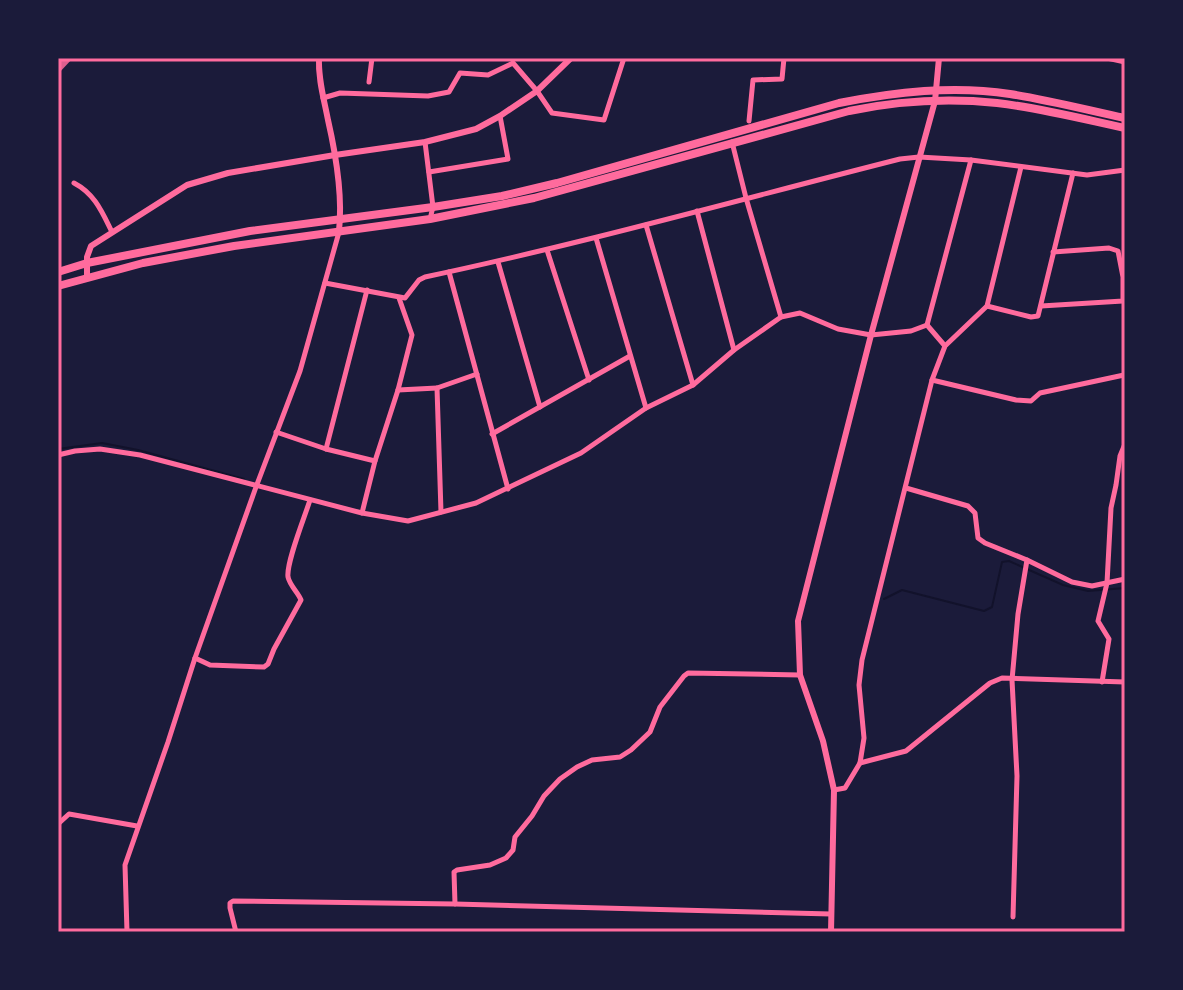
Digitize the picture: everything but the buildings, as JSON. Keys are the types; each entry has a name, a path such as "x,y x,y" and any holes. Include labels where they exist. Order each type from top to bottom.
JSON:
{"highway":[{"path":"58,272 87,263 250,231 502,196 839,103 882,95 936,90 1009,94 1125,118"},
{"path":"58,286 143,263 234,246 430,219 561,191 871,107 935,101 995,103 1125,128"}],"street":[{"path":"127,932 125,865 195,658 300,371 339,231 341,218 335,155 319,76 319,58"},
{"path":"369,82 372,58"},
{"path":"447,58 458,58"},
{"path":"87,277 91,246 187,185 228,173 461,134 500,116 537,91 571,58"},
{"path":"323,98 340,93 428,96 449,92 460,73 488,75 513,63 552,113 604,120 624,58"},
{"path":"749,121 753,80 782,79 784,58"},
{"path":"831,932 834,790 823,741 800,675 798,621 935,101 939,58"},
{"path":"1107,58 1125,62"},
{"path":"429,172 508,159 500,116"},
{"path":"729,134 781,317"},
{"path":"425,142 433,207 430,219"},
{"path":"325,283 399,298 409,296 419,280 596,238 900,159 971,160 1087,175 1125,170"},
{"path":"927,325 971,160"},
{"path":"834,790 845,788 860,763 864,738 859,685 862,660 932,380 945,346 987,306 1021,167"},
{"path":"987,306 1038,316 1073,173"},
{"path":"74,183 90,192 112,232"},
{"path":"697,211 734,350"},
{"path":"646,225 693,385"},
{"path":"596,238 646,408"},
{"path":"1041,306 1123,301 1118,251 1109,248 1053,252"},
{"path":"547,250 589,380"},
{"path":"498,262 540,407"},
{"path":"449,272 508,489"},
{"path":"326,449 367,290"},
{"path":"362,513 412,335 399,298"},
{"path":"58,455 100,449 140,455 256,487 408,521 476,503 581,453 646,408 693,385 734,350 781,317 800,313 838,329 871,335 911,331 927,325"},
{"path":"927,325 945,346"},
{"path":"492,434 630,356"},
{"path":"932,380 1031,401 1040,393 1124,376 1124,367"},
{"path":"398,390 437,388 477,374"},
{"path":"437,388 441,512"},
{"path":"276,432 375,461"},
{"path":"1102,682 1109,639 1098,621 1107,583 1111,508 1125,444"},
{"path":"906,488 968,506 975,513 978,538 1072,582 1092,586 1125,579"},
{"path":"195,658 210,665 264,667 268,664 301,600 287,575 310,500"},
{"path":"1013,917 1017,776 1012,680 1027,560"},
{"path":"455,904 454,872 490,865 506,858 513,850 515,837 560,779 592,760 620,757 631,750 650,732 660,707 688,673 800,675"},
{"path":"860,763 906,751 990,683 1002,678 1125,682"},
{"path":"58,824 69,814 137,826"},
{"path":"236,932 230,908 233,901 831,914"}],"waterway":[{"path":"58,449 102,443 244,479"},
{"path":"884,599 902,590 984,611 992,607 1002,562 1009,561 1063,585 1088,591 1125,588"}]}
